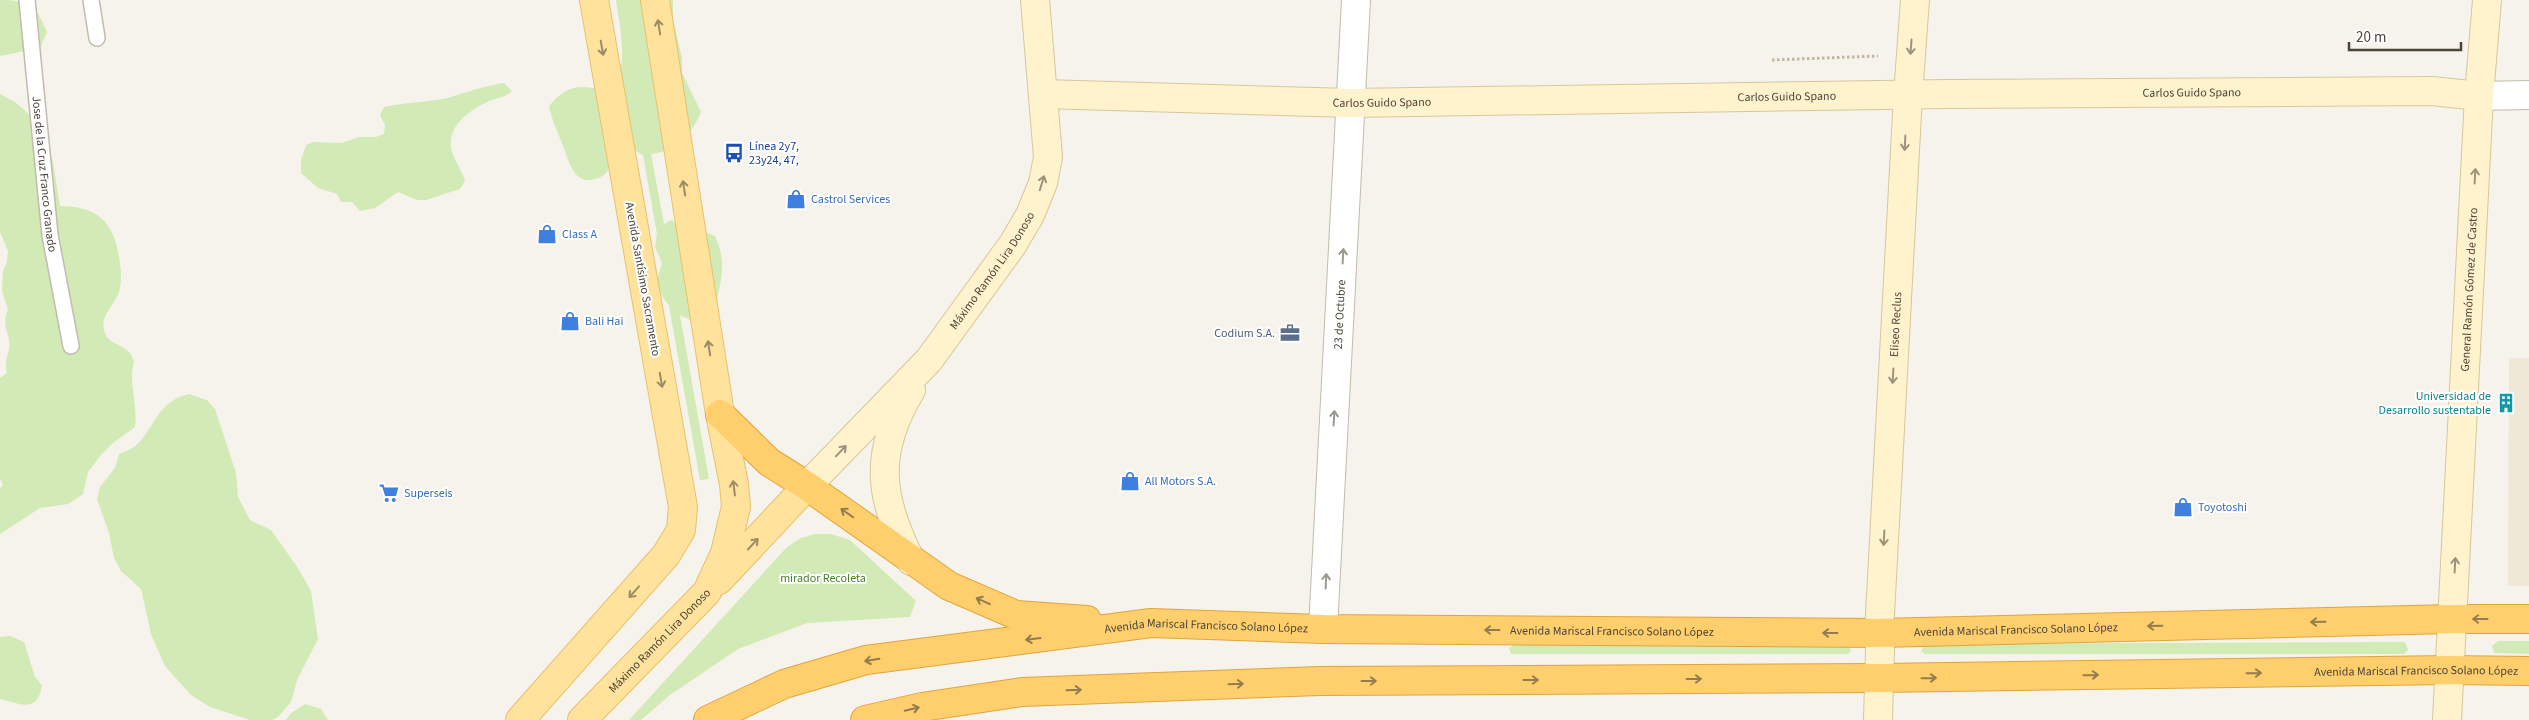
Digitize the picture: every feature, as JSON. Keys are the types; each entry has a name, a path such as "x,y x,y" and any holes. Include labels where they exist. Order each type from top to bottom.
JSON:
{"highway":[{"path":"720,414 769,462 807,486 949,586 1016,616 1151,624"},
{"name":"Avenida Mariscal Francisco Solano López","path":"708,720 784,684 866,660 1151,624 1880,641 2452,619 2529,620"},
{"name":"Avenida Mariscal Francisco Solano López","path":"865,720 922,707 1022,692 1320,681 1880,678 2450,659 2529,671"}],"main road":[{"name":"Avenida Santísimo Sacramento","path":"520,720 666,555 681,530 683,507 594,0"},
{"path":"654,0 720,414"},
{"name":"Máximo Ramón Lira Donoso","path":"807,486 929,360 1013,244 1040,191 1048,157 1035,0"},
{"name":"Eliseo Reclus","path":"1878,720 1880,641 1908,95 1915,0"},
{"name":"General Ramón Gómez de Castro","path":"2447,720 2479,96 2488,0"},
{"name":"Carlos Guido Spano","path":"1043,94 1350,103 1908,95 2432,91 2479,96"},
{"path":"911,561 895,529 885,493 885,456 897,413 929,360"},
{"name":"Máximo Ramón Lira Donoso","path":"582,720 707,592 725,553 736,507 734,484 720,414"},
{"path":"707,592 807,486"}],"street":[{"name":"23 de Octubre","path":"1323,629 1356,0"},
{"name":"Carlos Guido Spano","path":"2479,96 2529,95"}],"lane":[{"name":"Jose de la Cruz Franco Granado","path":"27,0 50,235 71,346"},
{"path":"91,0 97,38"}],"shaded area":[{"path":"2509,358 2529,358 2529,586 2508,586"}],"green space":[{"path":"0,0 25,3 35,10 47,32 40,48 0,56"},
{"path":"616,0 673,0 673,19 682,58 682,73 701,112 693,127 682,140 667,150 651,154 664,224 671,220 715,236 721,256 722,275 714,314 696,323 680,315 709,479 700,480 669,306 658,290 658,277 662,263 655,247 657,234 643,155 629,147 612,160 604,175 587,180 581,178 576,174 568,161 549,106 564,92 579,87 595,88 615,93 619,81 622,58"},
{"path":"504,83 512,91 487,102 467,114 453,132 451,148 465,181 460,189 426,200 417,200 398,192 375,208 360,211 352,202 341,202 337,194 318,188 301,173 301,160 306,145 314,142 342,143 359,137 376,137 384,134 385,125 380,115 384,107 439,100"},
{"path":"0,94 15,102 39,123 53,162 60,206 84,209 94,213 102,218 113,234 119,257 121,283 117,297 106,315 103,325 108,338 129,352 134,362 132,378 136,419 135,427 113,443 88,472 83,494 68,504 40,508 0,534 0,488 3,485 0,478 0,378 7,373 6,363 9,340 5,322 8,310 2,291 3,271 7,262 8,251 0,232"},
{"path":"189,394 207,400 215,409 236,473 238,497 250,520 271,530 298,568 311,591 318,639 297,680 291,702 278,717 272,720 250,720 210,707 191,695 165,666 151,634 141,589 121,571 114,558 109,533 97,499 100,487 115,468 119,454 132,448 141,440 169,403"},
{"name":"mirador Recoleta","path":"815,534 831,534 850,540 916,601 910,617 807,623 738,649 670,695 641,720 629,720 787,547 801,538"},
{"path":"10,636 24,642 35,677 42,685 40,694 32,704 27,705 0,699 0,637"},
{"path":"2498,641 2529,641 2529,654 2494,653 2492,646"},
{"path":"2405,642 2408,650 2404,654 1925,654 1921,651 1925,644"},
{"path":"1514,645 1848,645 1851,651 1848,654 1511,654 1509,648"},
{"path":"305,704 321,709 328,720 286,720 291,713"}],"place":[{"name":"Línea 2y7, 23y24, 47,","path":"734,153"},
{"name":"Castrol Services","path":"796,199"},
{"name":"Class A","path":"547,234"},
{"name":"Bali Hai","path":"570,321"},
{"name":"Codium S.A.","path":"1290,333"},
{"name":"Universidad de Desarrollo sustentable","path":"2506,403"},
{"name":"All Motors S.A.","path":"1130,481"},
{"name":"Superseis","path":"389,493"},
{"name":"Toyotoshi","path":"2183,507"}]}
